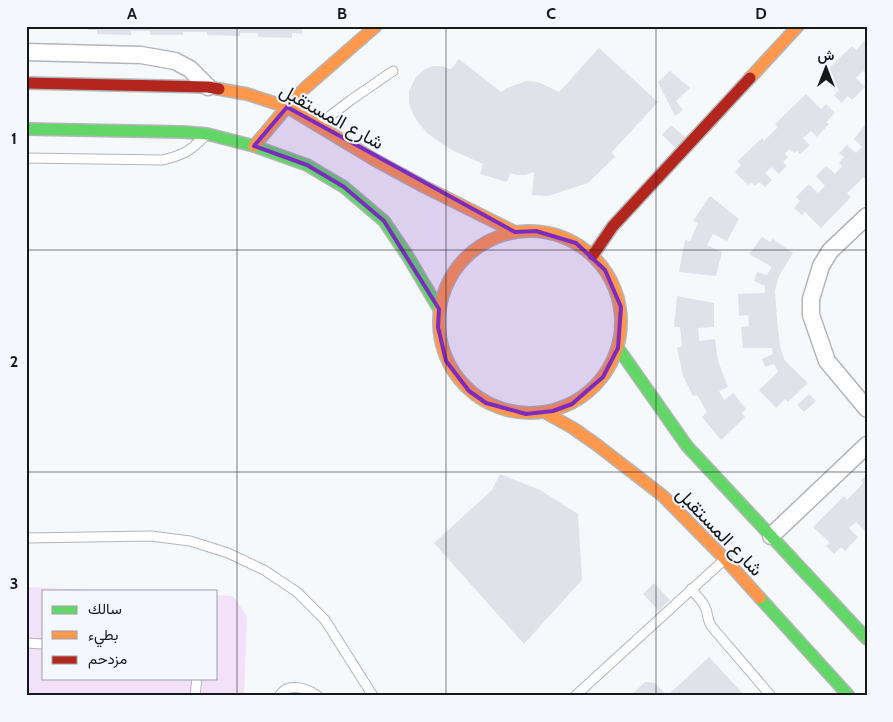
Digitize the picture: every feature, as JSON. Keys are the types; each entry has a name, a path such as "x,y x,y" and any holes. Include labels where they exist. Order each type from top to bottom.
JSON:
{"street":[{"path":"254,146 286,107 305,88 376,26"},
{"path":"593,256 613,226 798,26"},
{"path":"26,52 141,55 176,61 190,69 208,87"},
{"name":"شارع المستقبل","path":"26,83 208,87 247,94 286,107 375,160 515,232"},
{"path":"26,129 207,134 254,146 307,165 344,187 384,221 408,255 439,309"},
{"path":"867,216 830,251 821,266 811,299 811,315 827,361 867,409"},
{"path":"536,231 556,235 576,243 593,256 605,270 615,287 622,327 618,348 604,377 589,392 572,404 546,413 526,414 505,410 486,403 469,391 455,376 446,361 438,327 439,309 446,287 457,267 469,254 484,243 515,232 536,231"},
{"name":"شارع المستقبل","path":"618,348 687,446 867,639"},
{"name":"شارع المستقبل","path":"546,413 597,444 663,496 725,559 849,696"},
{"path":"771,536 867,445"}],"lane":[{"path":"318,125 393,71"},
{"path":"26,158 164,160 179,156 193,148 207,134"},
{"path":"26,538 151,536 190,541 228,552 264,570 297,592 325,620 373,696"},
{"path":"575,696 725,559"},
{"path":"691,589 704,604 707,618 712,628 771,696"},
{"path":"26,643 42,644"},
{"path":"195,696 197,680"},
{"path":"278,696 289,688 305,689 318,696"}],"highlighted area":[{"path":"287,107 515,232 536,231 576,243 605,270 621,307 618,348 603,377 572,404 553,411 526,414 486,403 469,391 446,361 438,327 439,309 384,221 344,187 307,165 254,146"}],"shaded area":[{"path":"26,587 91,590 42,590 42,680 218,680 218,595 233,596 247,616 244,696 26,696"}],"building":[{"path":"88,26 302,26 302,34 292,33 292,38 258,37 258,33 240,33 240,36 207,35 207,32 183,32 183,35 150,35 150,31 131,31 131,35 97,34 97,30 88,30"},
{"path":"867,38 867,75 863,71 856,78 865,87 852,100 848,96 841,103 834,95 837,92 821,76 852,46 856,50"},
{"path":"599,48 658,102 612,152 615,157 588,183 548,196 532,195 534,172 525,175 510,173 507,182 480,174 483,164 454,151 427,133 413,114 409,103 409,91 416,77 425,69 433,66 442,66 449,69 459,59 501,92 526,81 538,82 559,92"},
{"path":"670,71 690,88 676,101 683,110 675,116 658,82"},
{"path":"806,94 821,109 826,104 835,113 826,122 829,124 817,137 811,131 803,138 810,145 800,154 797,151 794,153 790,149 785,153 788,157 783,162 787,166 779,174 772,167 765,173 772,180 765,187 759,182 755,186 751,182 748,185 735,172 741,165 738,161 762,138 764,141 778,127 775,124"},
{"path":"671,125 686,138 676,148 662,135"},
{"path":"865,125 867,126 867,180 864,177 847,193 851,197 821,228 805,212 802,215 794,208 800,201 796,197 809,184 818,193 825,186 816,176 826,166 835,174 842,166 839,163 844,157 839,153 847,145 856,153 862,147 854,139"},
{"path":"710,196 739,219 727,241 713,234 707,245 722,252 716,276 679,272 685,240 690,241 698,223 693,221"},
{"path":"762,237 770,242 773,239 793,253 779,276 775,291 780,347 785,361 808,383 788,402 785,399 776,408 759,390 778,372 774,364 765,367 762,359 773,354 772,348 743,348 741,327 749,326 748,315 739,316 738,294 765,293 765,286 754,281 757,272 767,275 772,267 749,254"},
{"path":"677,296 714,303 714,327 698,328 699,341 715,339 718,361 728,387 719,391 724,400 733,393 746,409 742,413 745,417 721,440 702,417 707,412 697,395 693,396 683,376 677,348 682,346 680,327 674,327"},
{"path":"809,394 816,401 804,412 797,405"},
{"path":"500,474 540,490 578,514 582,580 524,644 434,543 492,490"},
{"path":"867,475 867,529 865,531 856,522 849,528 858,537 845,551 841,547 834,554 826,546 830,543 813,527 844,496 847,500 863,483 861,480"},
{"path":"654,583 670,600 659,611 643,594"},
{"path":"709,657 745,696 667,696"},
{"path":"645,682 655,683 667,696 630,696"}],"traffic: fast":[{"path":"26,129 207,134 254,146 307,165 344,187 384,221 439,309"},
{"path":"618,348 687,446 867,639"},
{"path":"760,598 849,696"}],"traffic: slow":[{"path":"254,146 305,88 376,26"},
{"path":"750,78 798,26"},
{"path":"219,89 247,94 287,107 375,160 515,232"},
{"path":"539,231 548,232 573,241 595,257 611,279 620,304 621,322 620,340 611,365 595,387 573,403 557,409 539,413 521,413 512,412 487,403 472,393 459,380 449,365 440,340 439,313 440,304 449,279 459,264 472,251 487,241 512,232 539,231"},
{"path":"546,413 573,428 597,445 663,496 725,559 760,598"}],"traffic: jam":[{"path":"593,255 613,226 750,78"},
{"path":"26,83 208,87 219,89"}]}
